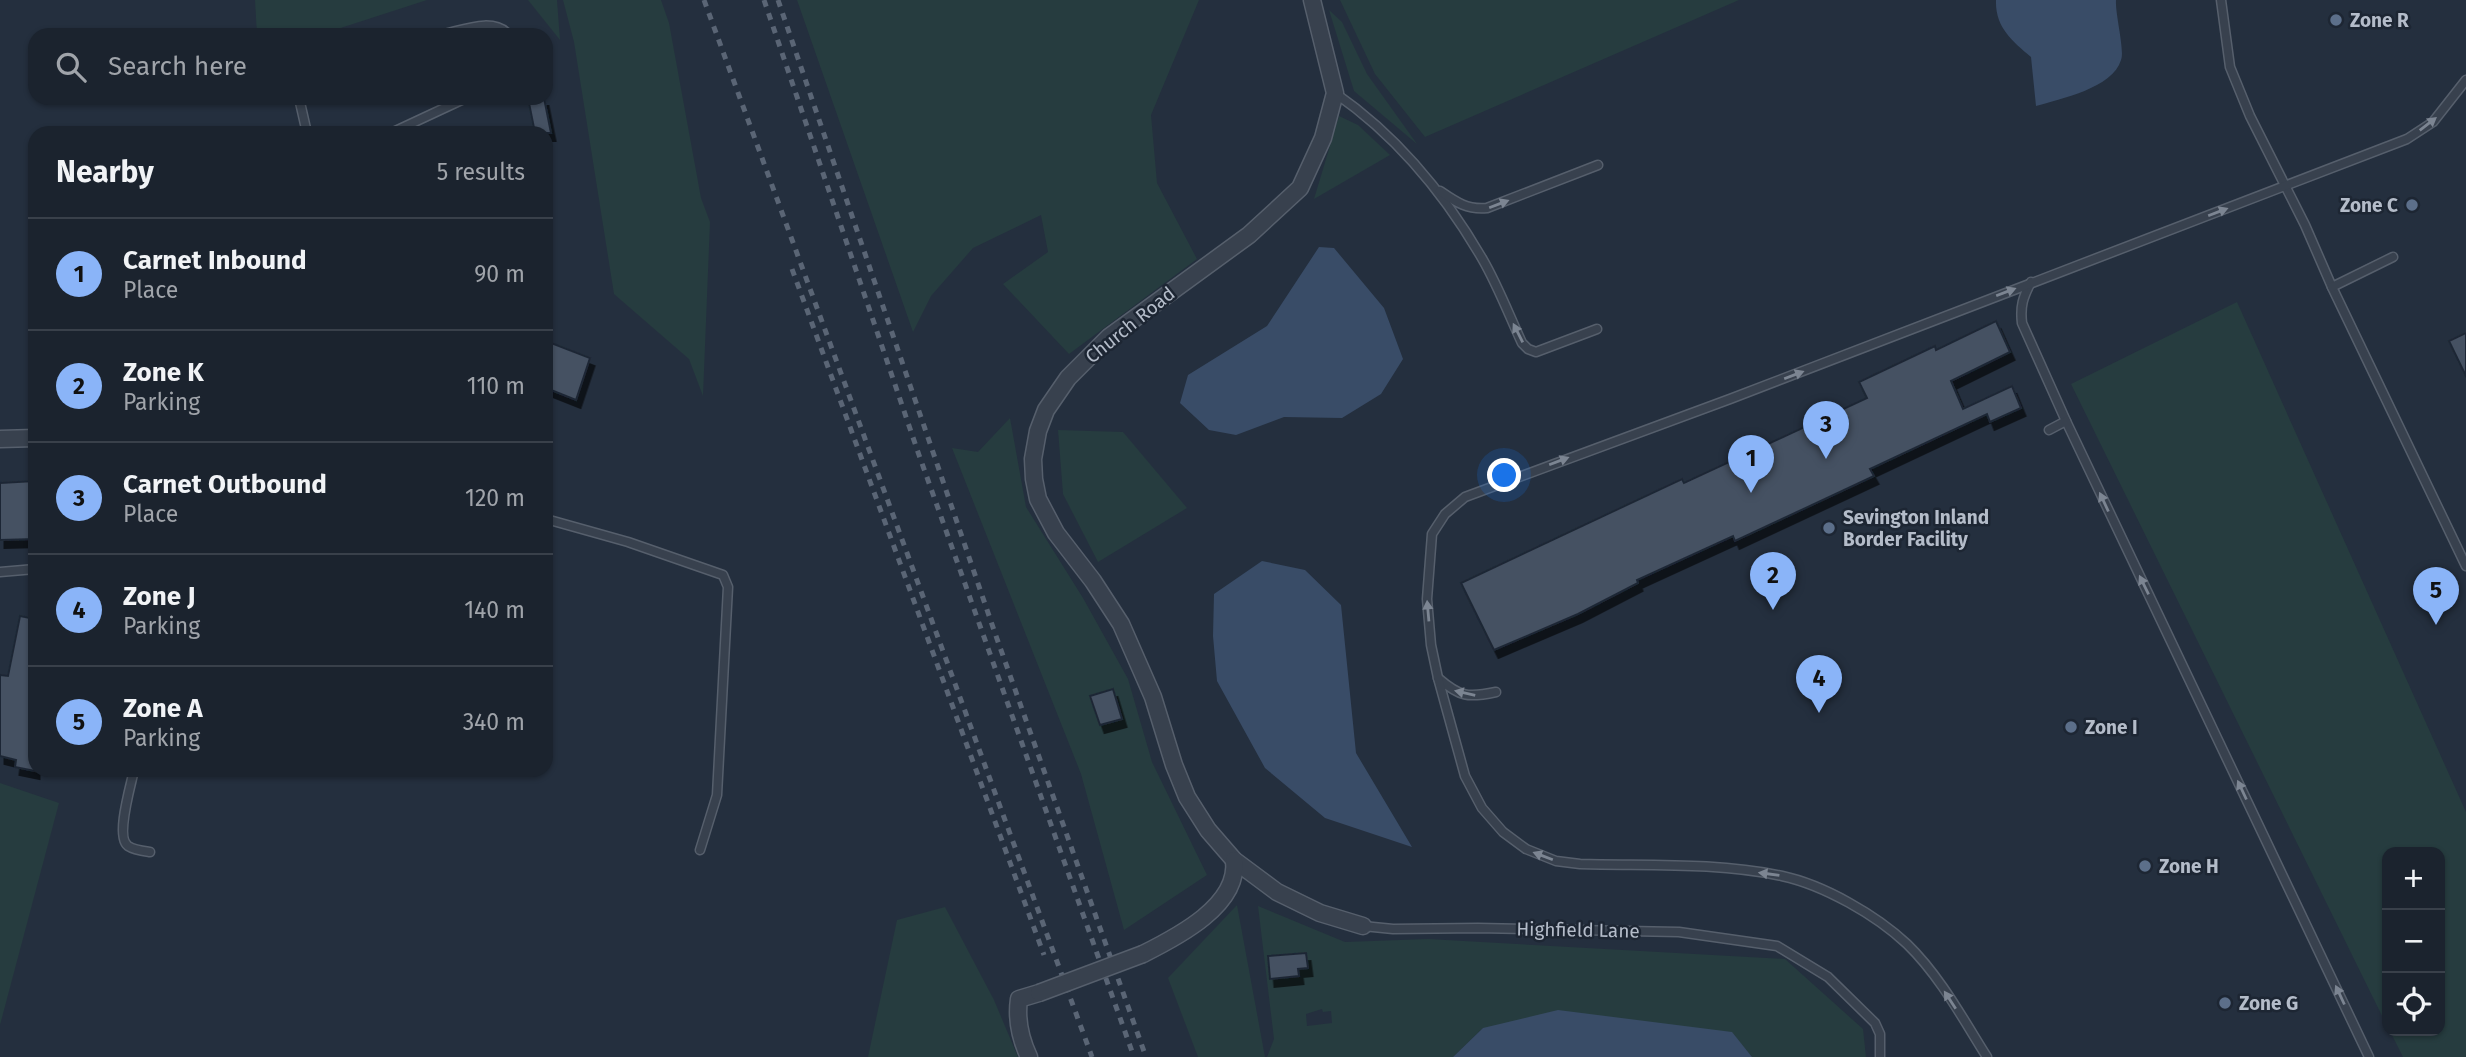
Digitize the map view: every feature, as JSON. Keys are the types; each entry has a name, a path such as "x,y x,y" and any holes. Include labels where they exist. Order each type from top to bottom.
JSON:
{"street":[{"name":"Church Road","path":"1234,860 1208,830 1187,797 1153,697 1121,624 1045,515 1038,499 1033,460 1038,431 1056,391 1109,337 1249,235 1300,188 1323,138 1335,93 1312,0"},
{"path":"0,439 28,438"},
{"name":"Highfield Lane","path":"1234,860 1277,892 1320,914 1363,926"},
{"path":"1029,1057 1022,1042 1017,1014 1019,999 1143,954 1183,933 1208,913 1234,881 1234,860"}],"lane":[{"path":"2221,0 2230,67 2250,116 2466,566"},
{"path":"473,28 487,25 500,28"},
{"path":"1987,1057 1939,981 1907,944 1871,917 1822,889 1783,876 1729,868 1580,864 1556,860 1526,849 1503,832 1482,808 1465,776 1438,678 1431,645 1427,599 1432,534 1446,514 1465,497 1743,394 2407,139 2432,122 2466,80"},
{"path":"1335,93 1378,125 1437,189 1484,261 1522,343 1528,349 1536,352 1597,330"},
{"path":"301,105 305,126"},
{"path":"406,126 451,105"},
{"path":"1437,189 1461,205 1474,209 1487,208 1598,165"},
{"path":"2332,287 2393,257"},
{"path":"2031,282 2023,296 2022,323 2066,421 2369,1057"},
{"path":"2049,430 2066,421"},
{"path":"553,521 628,542 723,575 728,587 717,795 700,850"},
{"path":"0,572 28,570"},
{"path":"1438,678 1452,690 1471,697 1496,692"},
{"path":"133,777 122,829 124,841 131,848 150,852"},
{"name":"Highfield Lane","path":"1363,926 1393,929 1679,932 1777,946 1828,976 1875,1023 1880,1034 1880,1057"}],"green space":[{"path":"255,0 427,0 341,28 257,28"},
{"path":"528,0 557,0 560,40"},
{"path":"563,0 661,0 669,23 701,198 710,222 703,396 689,359 614,294 574,42"},
{"path":"797,0 1199,0 1151,115 1157,183 1197,259 1069,354 1003,284 1048,252 1041,215 973,248 931,296 913,332"},
{"path":"1340,0 1739,0 1425,137 1375,74"},
{"path":"1329,10 1342,22 1367,74 1417,144 1354,91"},
{"path":"1339,116 1358,125 1390,155 1314,199"},
{"path":"2237,302 2466,812 2466,1057 2403,1057 2392,1036 2445,1036 2445,847 2382,847 2382,1016 2071,384"},
{"path":"1010,418 1026,507 1083,598 1128,679 1152,762 1207,875 1124,930 1081,774 952,448 978,452","holes":["1113,689 1122,718 1100,725 1091,696"]},
{"path":"1058,430 1123,432 1187,508 1098,562 1063,494"},
{"path":"0,783 59,803 0,1025"},
{"path":"1237,905 1265,1057 1198,1057 1168,978"},
{"path":"1258,906 1345,942 1428,939 1785,959 1863,1029 1866,1057 1752,1057 1731,1032 1483,1028 1453,1057 1267,1057 1274,1039","holes":["1306,953 1308,968 1298,969 1298,976 1270,979 1268,957","1322,1009 1323,1012 1331,1011 1332,1023 1307,1026 1306,1014"]},
{"path":"945,907 994,1000 1018,1057 868,1057 897,920"}],"water":[{"path":"1996,0 2116,0 2122,55 2116,70 2108,78 2084,91 2036,106 2031,57 2006,33 1998,18"},
{"path":"1319,247 1334,248 1384,308 1403,359 1381,394 1342,418 1284,417 1236,435 1209,430 1180,403 1188,375 1267,326"},
{"path":"1262,561 1305,570 1341,605 1356,753 1412,847 1325,818 1265,768 1217,681 1213,636 1214,594"},
{"path":"1558,1010 1732,1032 1752,1057 1453,1057 1483,1028"}],"building":[{"path":"529,105 545,105 550,126 534,126"},
{"path":"1996,321 2010,352 1951,381 1963,409 2012,386 2021,408 1990,422 1987,414 1870,469 1874,476 1735,541 1733,536 1637,580 1638,583 1578,614 1494,650 1461,583 1682,479 1684,483 1867,398 1859,382"},
{"path":"2466,333 2466,376 2449,341"},
{"path":"553,344 590,358 576,400 553,391"},
{"path":"28,481 28,539 0,540 0,483"},
{"path":"20,616 28,618 28,770 15,767 16,760 0,756 0,675 8,676"},
{"path":"1113,689 1122,719 1100,725 1090,696"},
{"path":"1306,953 1308,968 1298,969 1299,976 1270,979 1268,956"}],"railway":[{"path":"704,0 1092,1057"},
{"path":"764,0 919,455 1134,1057"},
{"path":"778,0 996,636 1146,1057"},
{"path":"792,269 1044,955"}],"place":[{"name":"Zone R","path":"2336,20"},
{"name":"Zone C","path":"2412,205"},
{"name":"Carnet Outbound","path":"1826,459"},
{"name":"Carnet Inbound","path":"1751,493"},
{"name":"Sevington Inland Border Facility","path":"1829,528"},
{"name":"Zone K","path":"1773,610"},
{"name":"Zone A","path":"2436,625"},
{"name":"Zone J","path":"1819,713"},
{"name":"Zone I","path":"2071,727"},
{"name":"Zone H","path":"2145,866"},
{"name":"Zone G","path":"2225,1003"}]}
